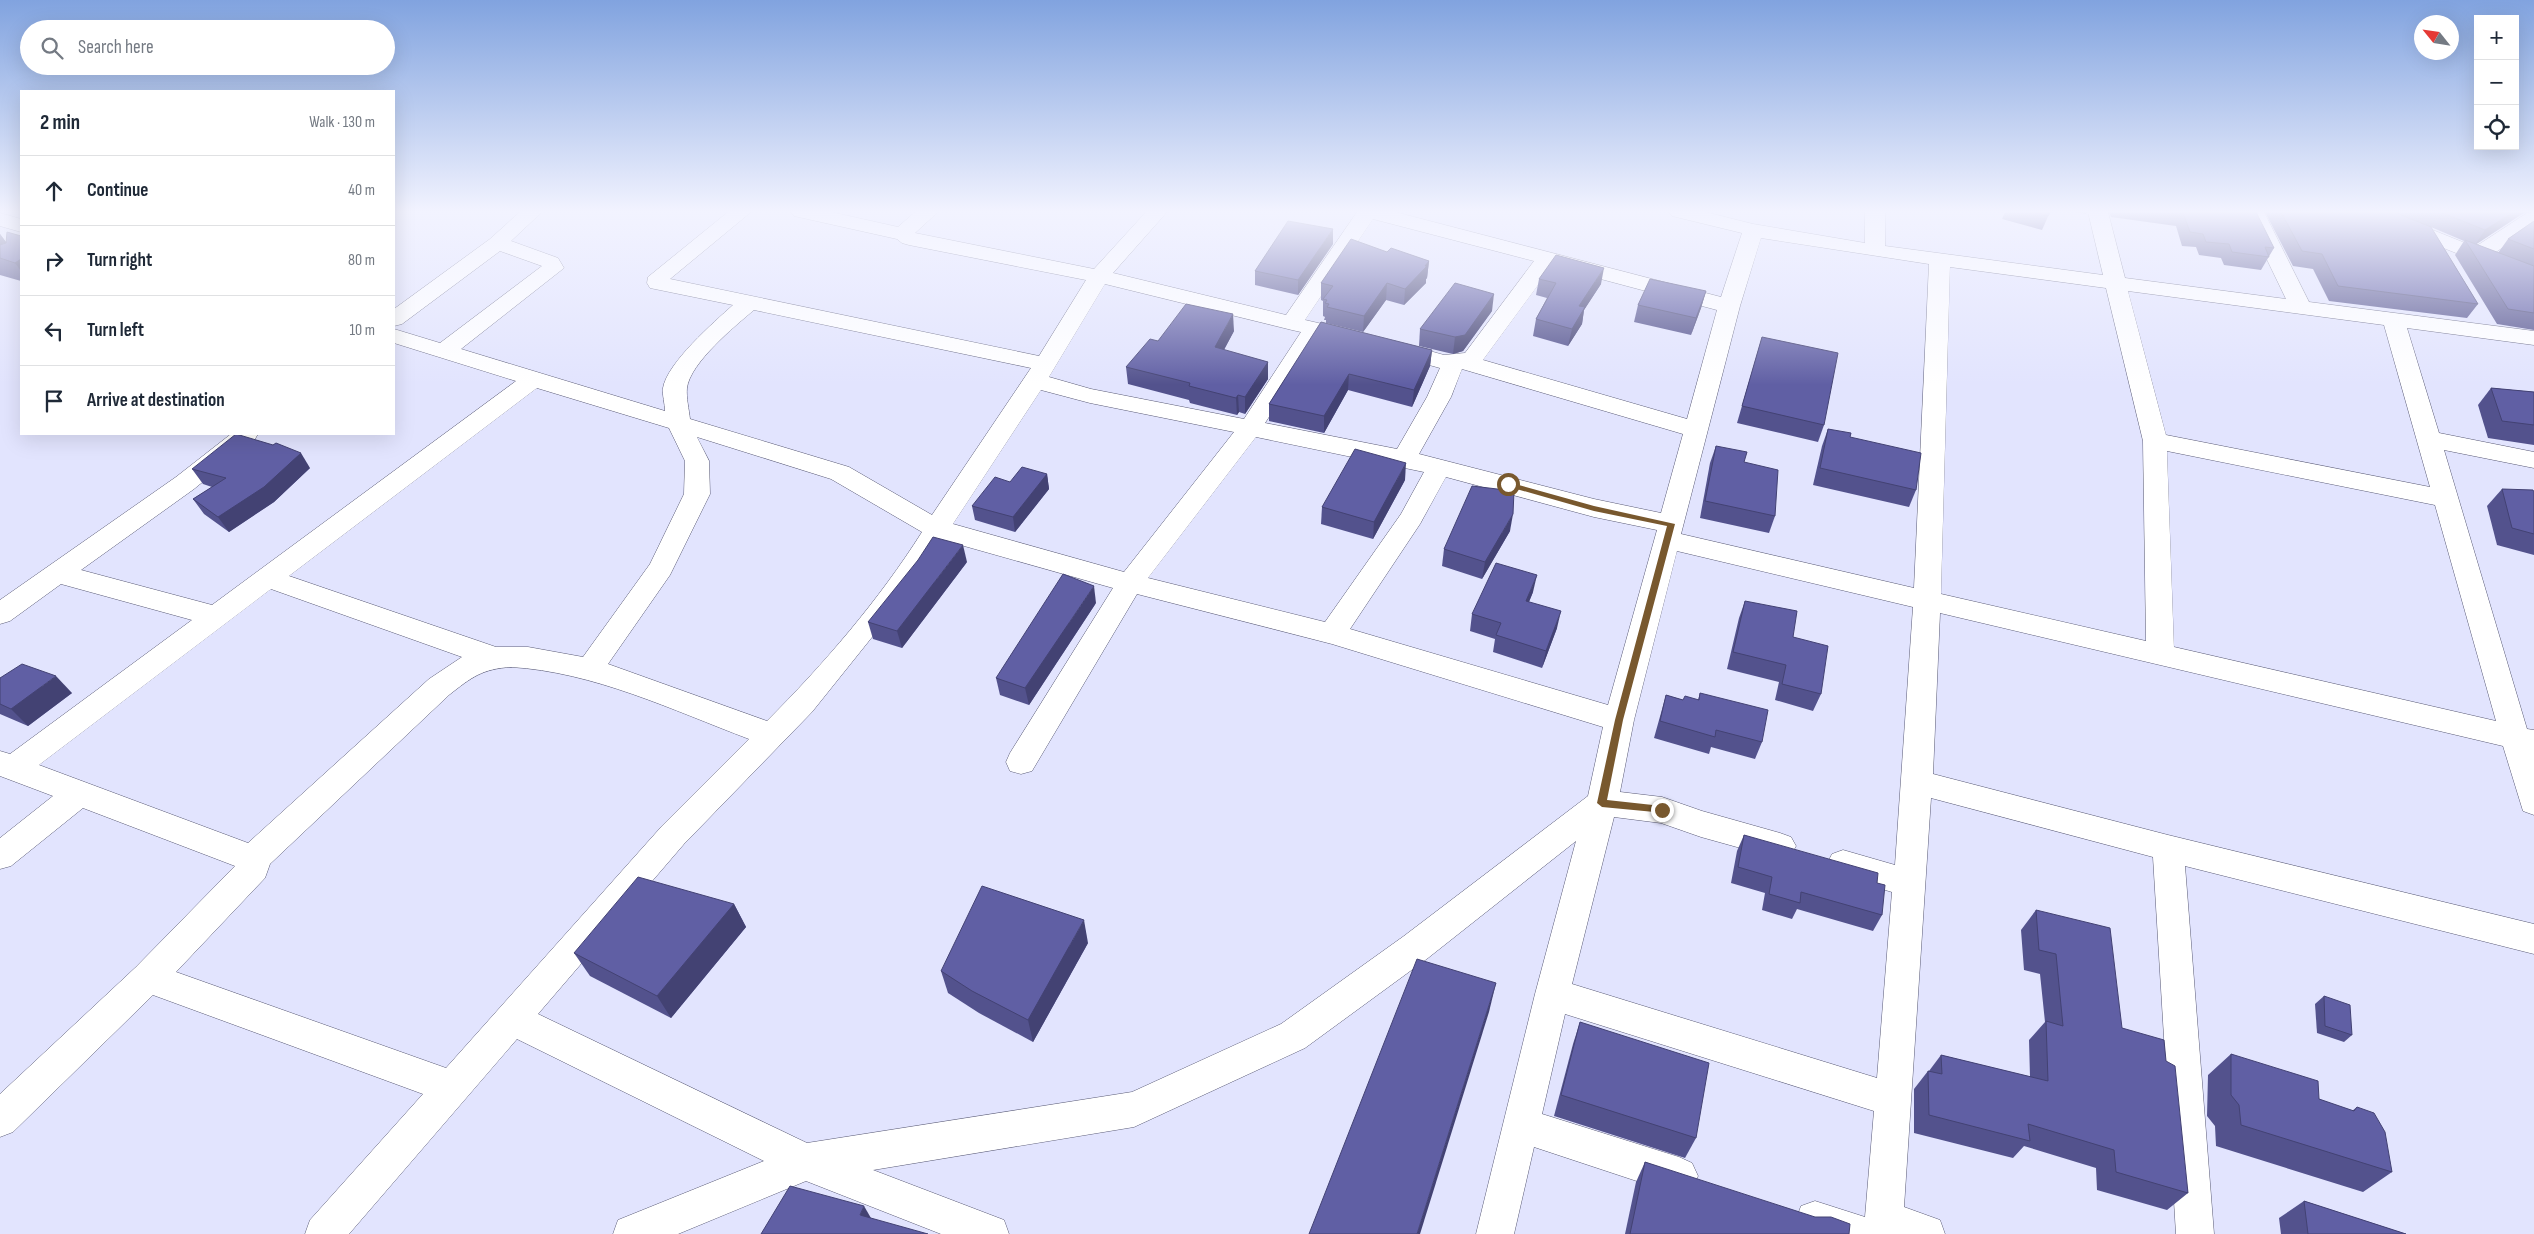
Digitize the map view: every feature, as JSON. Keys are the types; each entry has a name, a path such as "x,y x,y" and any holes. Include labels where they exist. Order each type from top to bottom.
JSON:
{"street":[{"path":"395,318 460,270"},
{"path":"444,351 551,270"},
{"path":"668,270 659,277 660,285 748,303 1040,373 1090,396 1440,466 1594,508 1670,532 1927,601 2525,740"},
{"path":"1066,270 1458,363 1696,430"},
{"path":"324,1234 672,835 772,734 838,663 912,569 1105,270"},
{"path":"1021,762 1130,583 1250,428 1336,270"},
{"path":"1404,458 1458,363 1473,358 1538,270"},
{"path":"1591,270 1729,306"},
{"path":"1496,1234 1552,994 1602,803 1619,720 1729,306 1741,270"},
{"path":"1876,1229 1893,1100 1917,782 1927,601 1940,270"},
{"path":"2013,270 2534,338"},
{"path":"2111,270 2155,441 2160,655"},
{"path":"2282,270 2301,308"},
{"path":"2512,270 2534,278"},
{"path":"590,669 661,568 696,494 697,461 678,423 675,387 686,365 717,331 748,303"},
{"path":"2473,306 2488,332"},
{"path":"2394,320 2446,499 2525,740 2534,802"},
{"path":"395,336 840,473 937,528 1130,583 1332,634 1619,720"},
{"path":"6,765 216,616 535,378"},
{"path":"0,614 185,483 245,435"},
{"path":"2429,439 2534,460"},
{"path":"2155,441 2446,499"},
{"path":"1332,634 1411,518 1440,466"},
{"path":"56,573 216,616"},
{"path":"267,578 497,658"},
{"path":"253,859 439,686 469,665 497,658 539,658 590,669 772,734"},
{"path":"6,765 253,859"},
{"path":"1917,782 2168,848 2534,939"},
{"path":"0,856 79,793"},
{"path":"632,1234 806,1162 1134,1109 1293,1036 1416,947 1602,803 1662,810 1701,824 1909,883"},
{"path":"2168,848 2195,1234"},
{"path":"0,1119 148,978 248,876 254,868 253,859"},
{"path":"148,978 452,1086"},
{"path":"1552,994 1893,1100"},
{"path":"511,1018 806,1162 990,1234"},
{"path":"1521,1125 1709,1186"},
{"path":"1784,1210 1876,1229 1926,1234"}],"building":[{"path":"1256,270 1305,270 1298,280 1255,271"},
{"path":"1330,270 1424,270 1405,289 1387,283 1364,316 1327,307 1329,304 1325,303 1327,300 1323,299 1333,286 1321,283"},
{"path":"1546,270 1603,270 1579,306 1585,307 1572,329 1536,319 1556,283 1539,279"},
{"path":"2330,270 2457,270 2478,304 2338,286"},
{"path":"2483,270 2534,270 2534,313 2508,309"},
{"path":"1650,279 1706,291 1696,318 1638,305"},
{"path":"1455,283 1494,294 1465,335 1455,337 1420,329"},
{"path":"1186,304 1233,314 1215,347 1268,362 1245,397 1238,395 1236,398 1189,386 1190,383 1126,367 1150,339 1158,341"},
{"path":"1321,322 1432,350 1414,390 1349,374 1324,416 1269,404"},
{"path":"1762,337 1838,353 1824,425 1742,406"},
{"path":"2491,388 2534,392 2534,425 2502,421"},
{"path":"1828,429 1851,433 1850,437 1921,453 1916,490 1820,468"},
{"path":"235,435 273,445 276,443 301,453 264,487 218,517 193,499 226,478 192,469"},
{"path":"1716,446 1747,452 1744,462 1778,470 1775,516 1705,501"},
{"path":"1355,449 1406,463 1374,522 1322,507"},
{"path":"1022,467 1047,474 1013,517 972,506 995,477 1010,482"},
{"path":"1472,486 1514,491 1513,514 1485,562 1444,549"},
{"path":"2502,489 2533,490 2534,534 2512,528"},
{"path":"933,537 963,545 897,631 868,622 918,560"},
{"path":"1496,563 1537,575 1526,601 1561,611 1546,651 1496,635 1501,623 1472,614"},
{"path":"1063,574 1094,586 1025,688 996,678"},
{"path":"1745,601 1797,611 1793,637 1828,646 1821,694 1782,684 1786,665 1733,652"},
{"path":"22,664 56,676 11,709 0,704 0,678"},
{"path":"1700,693 1768,710 1762,742 1716,730 1715,737 1660,721 1666,695 1683,700 1685,696 1699,700"},
{"path":"1744,835 1878,873 1877,883 1885,885 1882,915 1801,892 1800,903 1769,894 1772,877 1738,867"},
{"path":"638,877 734,904 657,996 574,953"},
{"path":"982,886 1084,920 1028,1020 972,991 941,971"},
{"path":"2036,910 2110,928 2122,1028 2164,1040 2166,1061 2175,1066 2188,1193 2116,1172 2114,1150 2028,1124 2030,1141 1929,1115 1928,1071 1942,1074 1941,1055 2048,1081 2046,1021 2063,1026 2056,954 2039,950"},
{"path":"1417,959 1496,983 1417,1234 1309,1234"},
{"path":"2324,996 2350,1005 2352,1035 2325,1026"},
{"path":"1580,1022 1709,1063 1696,1138 1561,1095"},
{"path":"2231,1054 2318,1081 2319,1099 2354,1111 2357,1107 2374,1113 2385,1132 2392,1172 2241,1125 2239,1105 2231,1095"},
{"path":"1645,1162 1815,1217 1831,1217 1850,1224 1849,1234 1630,1234"},
{"path":"790,1186 864,1206 860,1215 928,1234 761,1234"},
{"path":"2304,1201 2406,1234 2308,1234"}],"route":[{"path":"1508,484 1594,508 1672,524 1619,720 1602,803 1662,810"}]}
